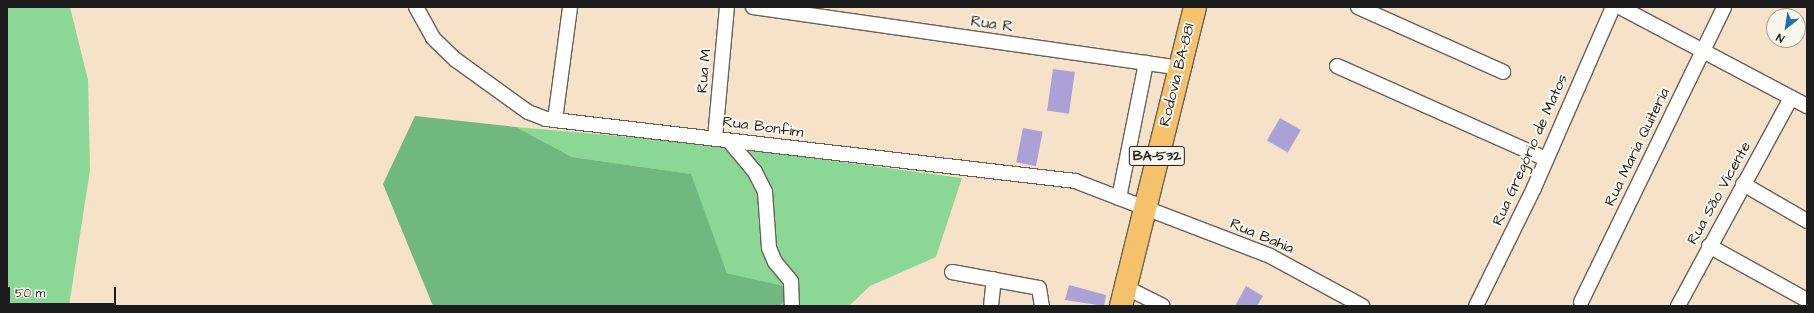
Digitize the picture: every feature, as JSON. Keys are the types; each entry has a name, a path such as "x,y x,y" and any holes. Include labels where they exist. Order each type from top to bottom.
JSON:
{"main road":[{"name":"Rodovia BA-881","path":"1123,297 1194,7"}],"street":[{"name":"Rua Bonfim","path":"416,7 433,38 456,60 528,112 555,120 715,138 730,142 1075,181 1119,198 1144,210"},
{"path":"555,120 570,7"},
{"name":"Rua M","path":"715,138 727,7"},
{"name":"Rua R","path":"753,7 1179,68"},
{"path":"1358,7 1503,72"},
{"name":"Rua Gregório de Matos","path":"1476,306 1546,159 1613,7"},
{"path":"1620,7 1807,106"},
{"name":"Rua Maria Quiteria","path":"1581,302 1724,7"},
{"path":"1119,198 1146,63"},
{"path":"1337,66 1546,159"},
{"name":"Rua São Vicente","path":"1678,306 1742,184 1791,98"},
{"path":"730,142 755,172 765,192 769,248 775,262 791,281 792,306"},
{"path":"1742,184 1807,221"},
{"name":"Rua Bahia","path":"1144,210 1270,256 1359,305"},
{"path":"1709,246 1807,300"},
{"path":"952,272 1040,289 1042,306"},
{"path":"991,306 994,279"},
{"path":"1123,297 1163,306"}],"green space":[{"path":"7,7 70,7 88,80 90,170 69,306 7,306"},
{"path":"415,116 516,127 572,157 691,174 727,273 792,288 780,306 433,306 383,184"},
{"path":"516,127 700,143 962,178 936,257 870,286 849,306 780,306 791,288 727,273 690,174 572,157"}],"building":[{"path":"1053,69 1075,72 1069,114 1047,111"},
{"path":"1280,118 1301,130 1288,153 1267,141"},
{"path":"1023,128 1043,132 1036,166 1016,162"},
{"path":"1069,285 1106,295 1104,306 1065,300"},
{"path":"1246,286 1263,296 1257,306 1235,306"}]}
